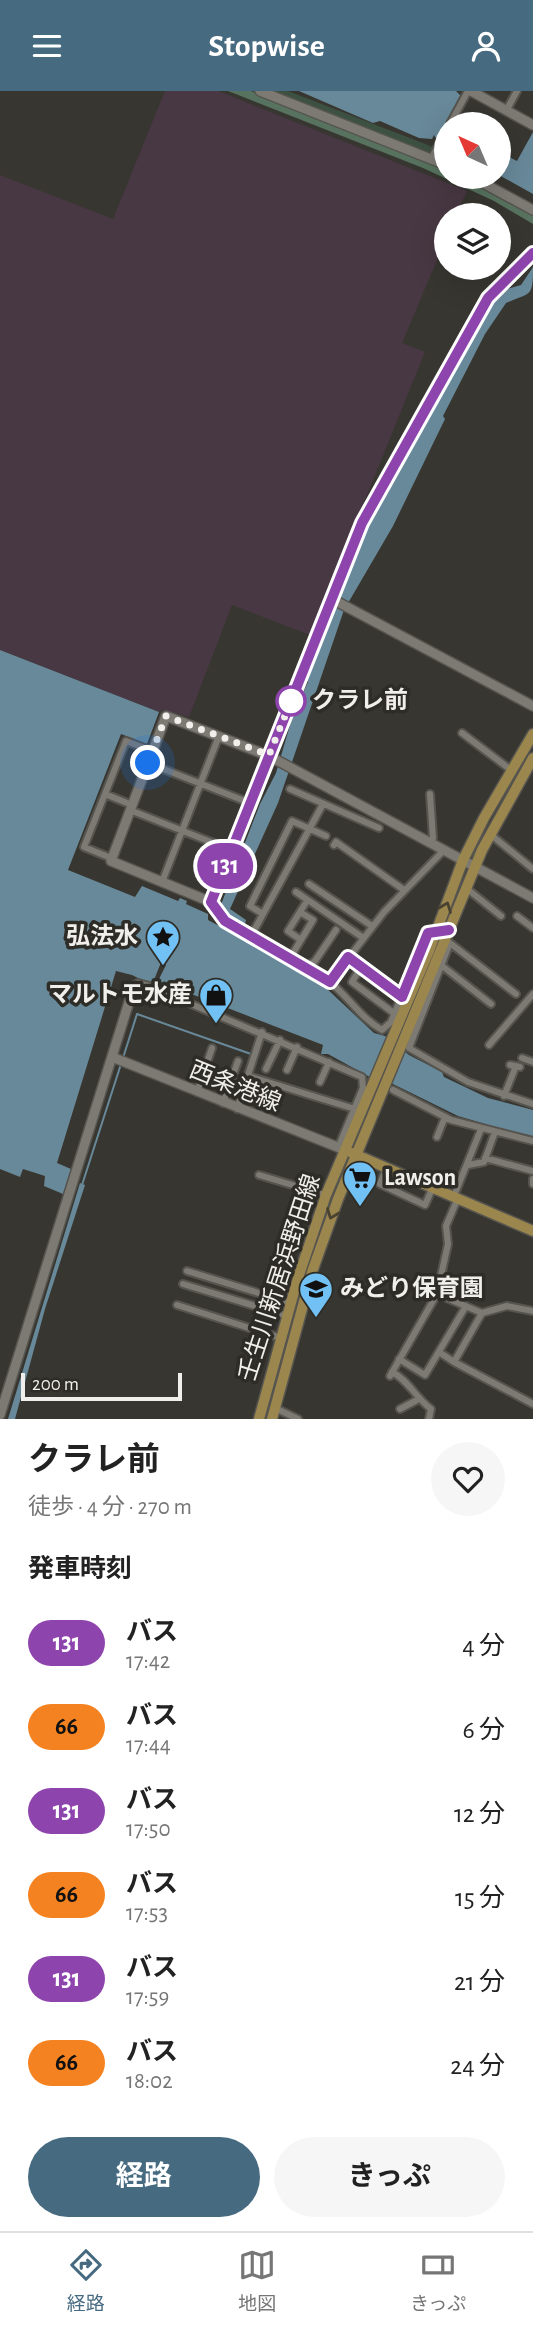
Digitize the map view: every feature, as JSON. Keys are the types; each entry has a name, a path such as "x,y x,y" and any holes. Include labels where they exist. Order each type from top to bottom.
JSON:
{"main road":[{"name":"壬生川新居浜野田線","path":"272,1419 323,1238 356,1155 393,1038 438,957 436,932 463,860 533,734"},
{"name":"壬生川新居浜野田線","path":"259,1419 291,1303 341,1149 377,1082 400,1047 475,866 533,758"},
{"name":"壬生川新居浜野田線","path":"341,1149 533,1231"}],"street":[{"path":"261,91 434,160"},
{"path":"457,112 470,91 486,95 506,111 532,122"},
{"path":"506,111 517,91"},
{"path":"431,159 434,153"},
{"path":"494,189 533,210"},
{"path":"211,902 334,599 362,523 439,382 493,291 533,253"},
{"path":"334,599 533,706"},
{"path":"111,858 166,716 271,757 533,898"},
{"path":"462,733 511,770"},
{"path":"162,882 219,736"},
{"path":"152,751 126,741 84,847 111,858 111,861 211,902 219,917 330,982 366,1019 382,1030 389,1026 395,1014 428,933 449,930"},
{"path":"148,763 250,803"},
{"path":"290,789 379,828"},
{"path":"105,794 182,831 231,850"},
{"path":"430,795 433,838 431,843"},
{"path":"251,936 324,804"},
{"path":"372,825 378,814"},
{"path":"263,914 250,906 292,821 326,836"},
{"path":"490,834 533,869"},
{"path":"334,845 336,842 404,890"},
{"path":"330,982 362,937 444,850"},
{"path":"309,884 372,926"},
{"path":"466,888 501,916"},
{"path":"296,892 362,937"},
{"path":"301,940 288,932 305,904"},
{"path":"290,958 313,920 300,912"},
{"path":"517,916 533,928"},
{"path":"306,967 314,961 335,930"},
{"path":"516,993 450,943 438,957 409,1048 449,1072 504,1096 533,1104"},
{"path":"348,957 402,997"},
{"path":"438,957 491,1004"},
{"path":"362,967 352,982 395,1014"},
{"path":"0,1415 3,1392 134,986 138,983 297,1047 377,1082 445,1117 481,1129 533,1141"},
{"path":"489,1045 533,994"},
{"path":"237,1109 262,1032"},
{"path":"266,1069 280,1040"},
{"path":"287,1070 297,1047"},
{"path":"197,1092 212,1048"},
{"name":"西条港線","path":"112,1057 341,1149"},
{"path":"522,1058 533,1062"},
{"path":"223,1103 237,1061"},
{"path":"320,1082 329,1062"},
{"path":"504,1096 515,1066"},
{"path":"248,1076 355,1109"},
{"path":"341,1149 363,1088 377,1082"},
{"path":"437,1137 445,1117"},
{"path":"429,1419 431,1409 418,1400 401,1377 391,1374 438,1294 448,1244 446,1226 481,1129"},
{"path":"467,1165 484,1162 495,1132"},
{"path":"485,1158 533,1171"},
{"path":"387,1167 380,1184 425,1205 433,1187"},
{"path":"259,1175 326,1195"},
{"path":"187,1271 291,1303"},
{"path":"183,1284 288,1315"},
{"path":"438,1294 482,1313"},
{"path":"177,1305 281,1338"},
{"path":"454,1361 482,1313 506,1305 533,1311"},
{"path":"399,1359 425,1375 466,1306"},
{"path":"439,1352 533,1404"},
{"path":"400,1409 418,1400"},
{"path":"275,1408 298,1419"}],"shaded area":[{"path":"165,91 218,91 434,178 434,189 467,191 462,203 434,203 434,267 402,343 425,352 310,635 232,605 189,717 163,710 159,712 0,650 0,175 113,219"}],"green space":[{"path":"228,91 251,91 434,164 434,173"},
{"path":"267,91 288,91 434,147 434,159"},
{"path":"468,189 486,189 533,214 533,224 511,211 511,203 494,201"}],"water":[{"path":"299,91 456,91 462,97 452,112 434,112 432,139 419,138 380,121 373,123"},
{"path":"533,132 533,194 511,182 511,158 517,161"},
{"path":"533,267 529,293 506,303 485,334 443,416 445,419 393,526 344,610 278,803 230,909 246,920 245,924 252,930 222,911 222,902 260,804 276,773 293,715 372,518 497,297 504,290 521,285"},
{"path":"0,650 159,712 147,744 121,734 68,870 135,897 142,886 178,901 180,898 187,901 186,904 208,914 208,920 293,965 325,987 374,1033 385,1036 409,1055 442,1072 444,1077 488,1098 533,1110 533,1138 458,1116 393,1084 368,1076 328,1054 321,1054 323,1045 158,981 166,965 162,960 152,985 116,971 57,1163 71,1169 63,1194 44,1186 45,1176 23,1169 20,1177 0,1169"},
{"path":"80,1183 85,1185 45,1309 15,1419 8,1419"}],"waterway":[{"path":"123,1058 137,1014 251,1054"},
{"path":"82,1185 121,1064"}],"tunnel":[{"path":"367,1079 393,1090"}],"bus line":[{"name":"131","path":"449,930 428,933 402,997 348,957 330,982 219,917 211,902 362,523 488,298 533,253"}],"place":[{"name":"クラレ前","path":"291,701"},
{"name":"弘法水","path":"163,967"},
{"name":"マルトモ水産","path":"216,1025"},
{"name":"Lawson","path":"360,1208"},
{"name":"みどり保育園","path":"316,1319"}],"route":[{"path":"148,763 166,716 269,755 291,701"}]}
